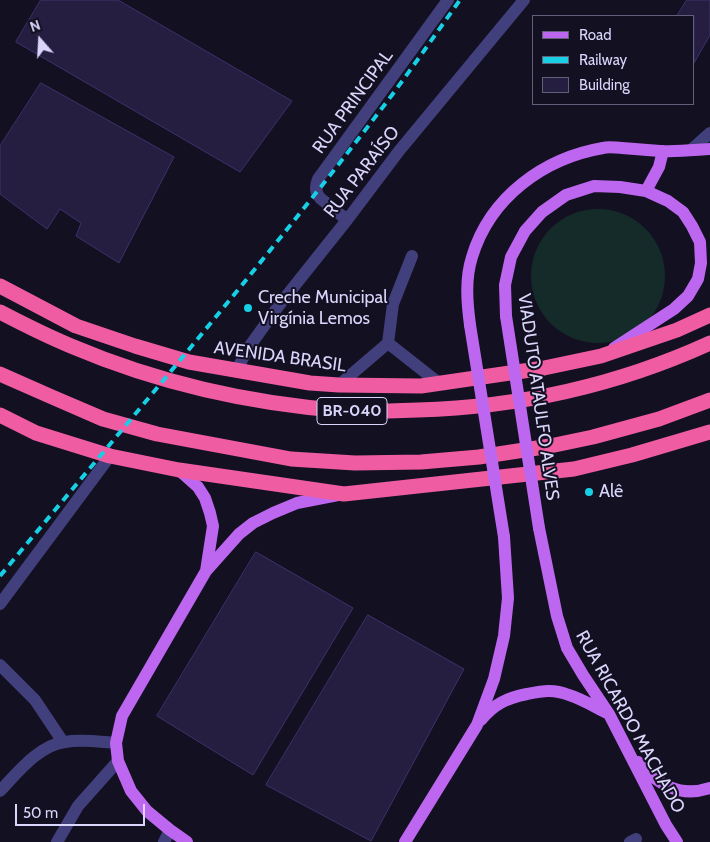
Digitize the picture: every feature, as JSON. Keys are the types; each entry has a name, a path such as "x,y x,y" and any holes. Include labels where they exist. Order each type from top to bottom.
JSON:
{"highway":[{"name":"AVENIDA BRASIL","path":"0,286 76,326 135,346 190,362 236,371 310,383 339,385 422,386 544,368 601,356 677,330 710,315"},
{"name":"BR-040","path":"0,312 71,346 112,362 186,385 238,397 347,411 451,409 563,393 619,377 710,343"},
{"path":"0,374 103,419 157,434 291,459 355,463 421,462 479,457 594,437 710,409"},
{"path":"594,437 659,419 710,400"},
{"path":"0,415 36,434 110,456 178,470 344,494 574,469 632,455 710,432"}],"main road":[{"path":"478,725 494,679 504,636 508,598 504,537 470,325 467,293 472,258 481,232 503,201 522,182 545,167 577,154 605,147 663,151 710,149"},
{"path":"646,191 659,167 663,151"},
{"name":"VIADUTO ATAULFO ALVES","path":"539,528 506,316 505,285 511,257 525,231 542,212 566,195 594,186 646,191 668,201 683,212 692,226 700,242 702,262 698,279 688,296 674,309 601,356"},
{"path":"178,470 198,487 205,498 210,513 213,526 206,572"},
{"path":"187,842 147,811 131,791 118,761 116,743 122,716 206,572 239,534 253,523 298,503 344,494"},
{"name":"RUA RICARDO MACHADO","path":"539,528 557,616 567,648 582,675 609,714 666,825 677,842"},
{"path":"405,842 478,725 486,714 503,701 511,697 551,690 570,695 609,714"},
{"path":"629,752 640,765 664,785 680,792 700,792 710,788"}],"street":[{"name":"RUA PRINCIPAL","path":"347,220 317,194 316,184 318,179 448,0"},
{"name":"RUA PARAÍSO","path":"236,371 249,347 280,304 400,151 524,0"},
{"path":"691,150 710,133"},
{"path":"339,385 388,343 393,304 412,256"},
{"path":"388,343 440,384"},
{"path":"0,604 110,456"},
{"path":"0,665 35,700 63,742"},
{"path":"0,791 39,753 63,742 80,740 116,743"},
{"path":"57,842 78,806 118,761"},
{"path":"164,842 170,830"}],"green space":[{"path":"598,209 624,214 646,228 660,250 665,276 660,302 646,324 624,338 598,343 572,338 550,324 536,302 531,276 536,250 550,228 572,214"}],"building":[{"path":"41,0 118,0 292,101 240,172 16,42"},
{"path":"687,0 710,0 710,35 695,61 695,15 678,15"},
{"path":"41,83 174,157 119,263 76,236 81,223 60,209 47,229 0,194 0,146"},
{"path":"256,552 353,608 253,775 157,716"},
{"path":"368,615 464,669 371,841 266,785"}],"railway":[{"path":"0,576 199,338 345,157 460,0"}],"place":[{"name":"Creche Municipal Virgínia Lemos","path":"248,308"},
{"name":"Alê","path":"589,492"}]}
